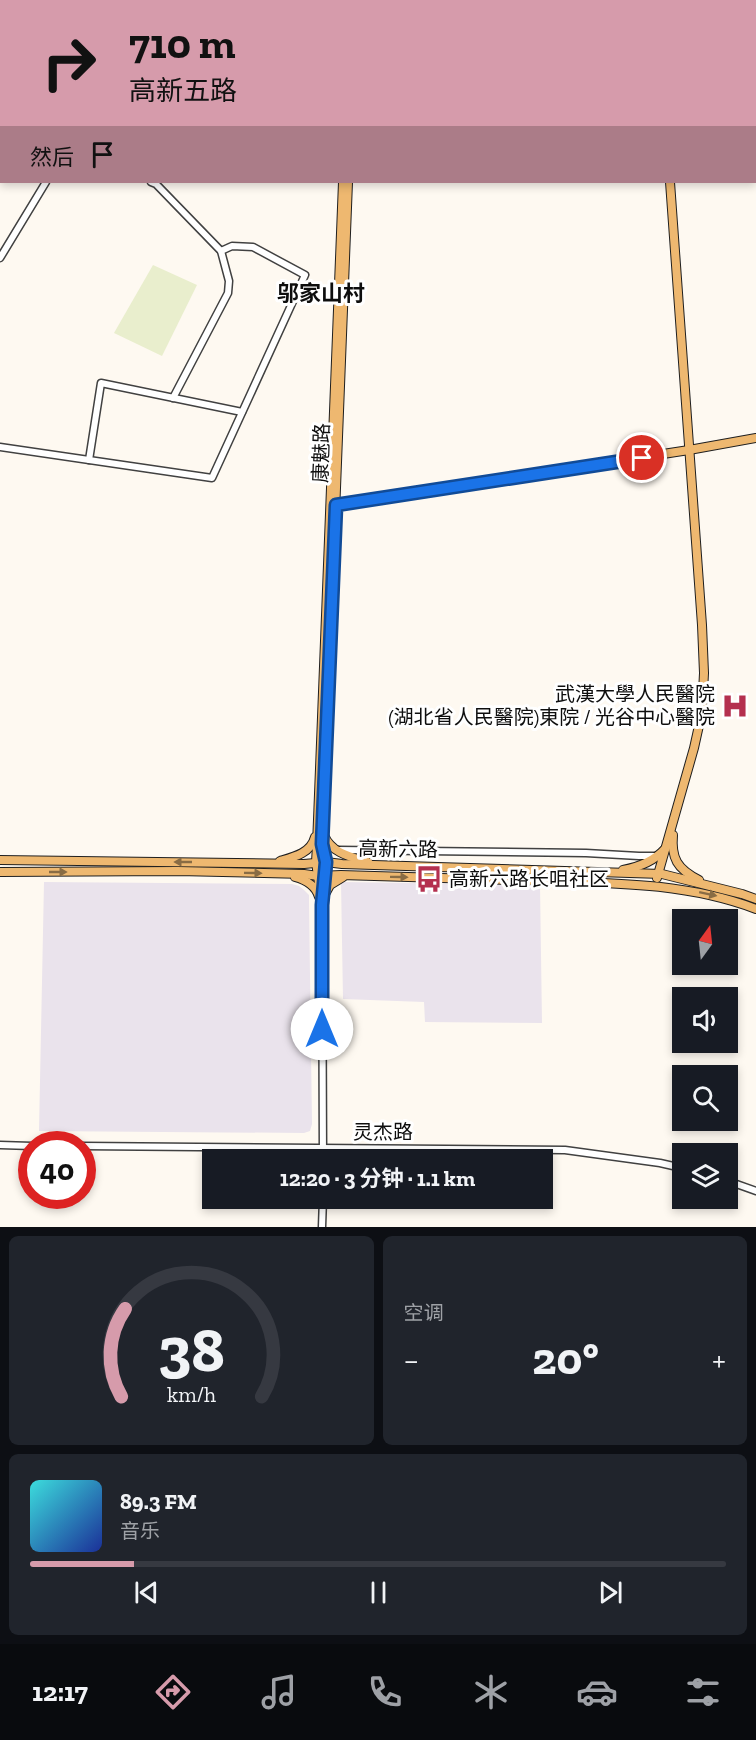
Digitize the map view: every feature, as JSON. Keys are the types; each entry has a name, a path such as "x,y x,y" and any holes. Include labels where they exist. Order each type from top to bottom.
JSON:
{"main road":[{"name":"康魅路","path":"333,505 342,183"},
{"name":"康魅路","path":"322,905 321,876 316,862 320,830 348,183"},
{"path":"657,886 698,749 705,712 707,683 706,625 671,183"},
{"path":"333,505 756,438"},
{"name":"康魅路","path":"320,830 326,862 321,876"},
{"path":"320,830 327,843 336,850 378,865"},
{"path":"274,863 309,849 320,830"},
{"path":"610,872 635,868 657,856 665,849 670,838"},
{"path":"670,838 676,862 693,877 714,887"},
{"name":"高新六路","path":"0,860 326,862 660,874 756,898"},
{"name":"高新六路","path":"0,872 178,871 607,882 657,886 709,894 734,900 756,909"},
{"path":"276,874 296,877 307,882 318,893 322,905"},
{"path":"322,905 330,885 348,875"}],"street":[{"path":"0,258 45,183"},
{"path":"154,183 221,251 229,281 228,293 172,398"},
{"path":"0,447 212,478 305,275 253,248 232,246 221,251"},
{"path":"89,460 101,384 242,412"},
{"path":"336,850 657,856"},
{"name":"康魅路","path":"322,905 323,1149"},
{"path":"0,1145 18,1146"},
{"name":"灵杰路","path":"96,1146 323,1149"},
{"name":"灵杰路","path":"553,1150 672,1166"},
{"path":"738,1185 756,1191"},
{"path":"322,1227 323,1209"}],"shaded area":[{"path":"44,882 292,884 299,886 309,895 312,1124 310,1131 304,1133 39,1131"},
{"path":"341,882 540,885 542,1023 425,1022 424,1002 343,999"}],"green space":[{"path":"153,265 197,285 162,356 114,333"}],"place":[{"name":"武漢大學人民醫院 (湖北省人民醫院)東院 / 光谷中心醫院","path":"735,706"},
{"name":"高新六路长咀社区","path":"429,879"}],"district":[{"name":"邬家山村","path":"321,293"}],"route":[{"path":"322,1029 322,905 326,862 322,844 336,505 642,458"}]}
